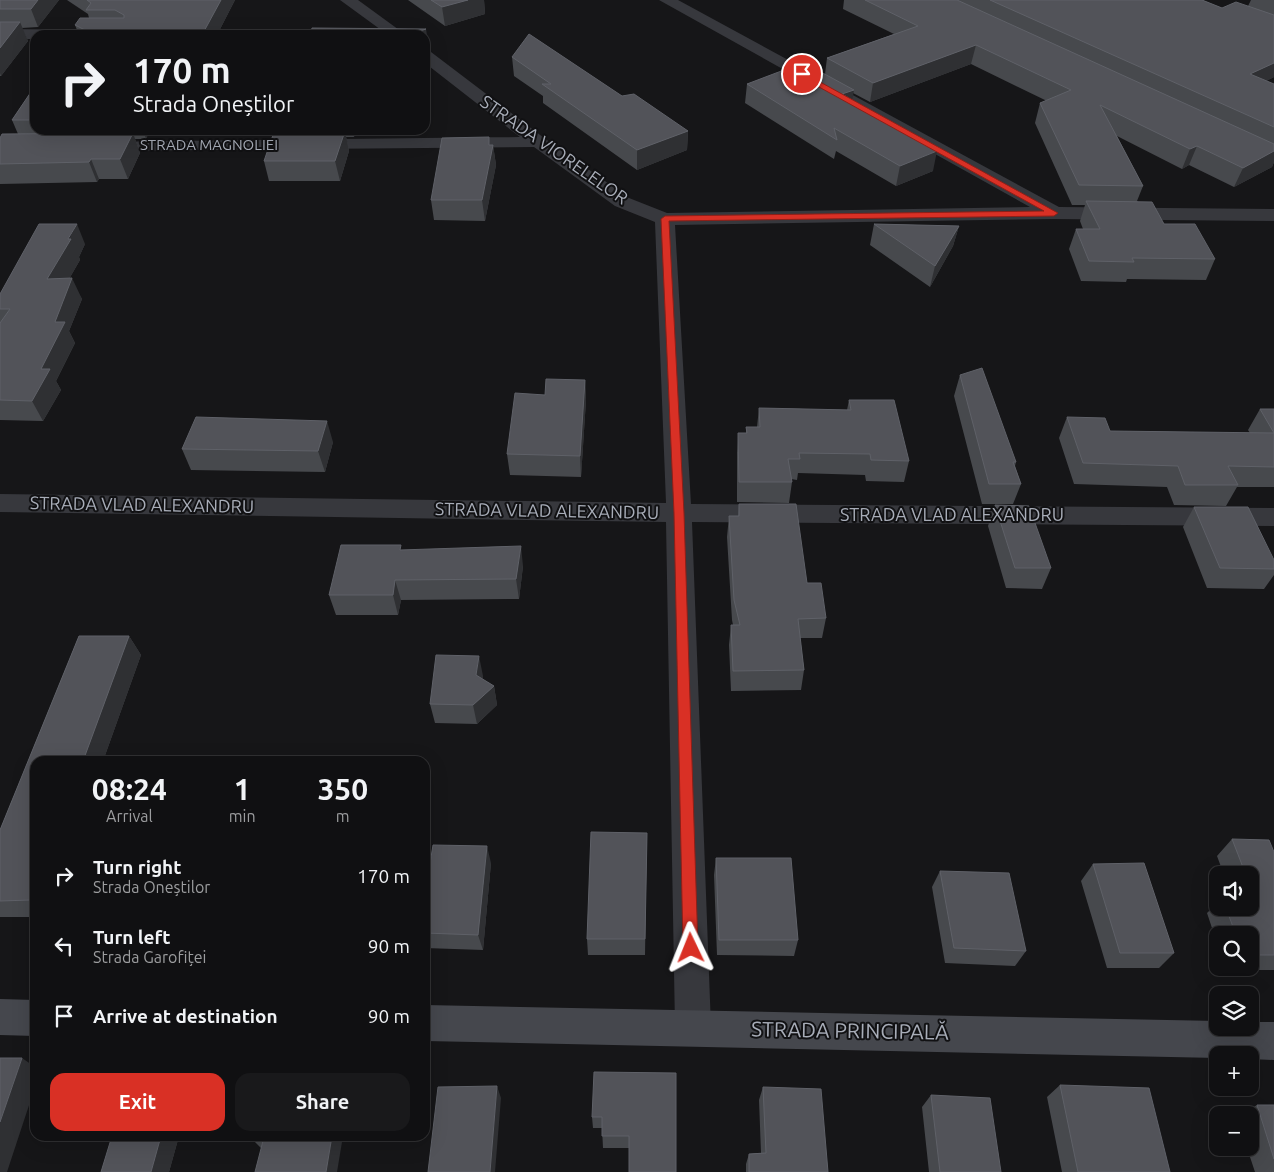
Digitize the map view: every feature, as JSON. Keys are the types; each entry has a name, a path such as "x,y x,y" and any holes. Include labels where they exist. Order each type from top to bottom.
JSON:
{"main road":[{"path":"0,1017 30,1018"},
{"name":"STRADA PRINCIPALĂ","path":"430,1023 693,1027 1274,1041"}],"street":[{"path":"348,0 391,30"},
{"path":"667,0 1054,213"},
{"path":"0,34 30,34"},
{"name":"STRADA VIORELELOR","path":"430,60 538,142 622,202 665,219"},
{"name":"STRADA MAGNOLIEI","path":"80,146 538,142"},
{"path":"693,1027 679,513 665,219 1054,213 1274,215"},
{"name":"STRADA VLAD ALEXANDRU","path":"0,503 679,513 1274,517"}],"building":[{"path":"0,0 38,0 31,9 0,9"},
{"path":"87,0 221,0 205,30 85,30 75,25 80,18 124,18 124,15 115,10 86,10 91,3"},
{"path":"431,0 468,0 442,7"},
{"path":"865,0 957,0 1274,144 1274,151 1243,168 1197,146 1190,149 1100,105 1143,186 1079,185 1040,103 1071,90 976,45 873,83 827,58 918,26"},
{"path":"990,0 1202,0 1222,8 1236,2 1274,15 1274,63 1250,74 1274,84 1274,127"},
{"path":"0,22 20,22 0,48"},
{"path":"312,28 426,29 423,30 311,30"},
{"path":"529,34 622,96 634,94 688,131 637,150 542,84 551,84 512,57"},
{"path":"808,65 854,90 842,94 937,151 900,166 834,128 837,140 747,84 784,70 787,73"},
{"path":"30,93 30,120 12,120"},
{"path":"2,134 132,135 120,159 91,159 89,162 0,164 0,138"},
{"path":"273,135 344,135 335,161 264,161"},
{"path":"489,137 489,145 493,145 482,200 431,200 442,138"},
{"path":"1086,201 1152,202 1164,224 1195,224 1215,259 1132,258 1134,262 1089,261 1076,229 1100,229"},
{"path":"39,224 77,224 68,239 71,239 47,279 72,278 55,322 65,322 41,369 50,369 32,401 0,400 0,323 10,309 0,309 0,294"},
{"path":"874,224 959,226 935,266"},
{"path":"982,368 1016,462 1013,462 1021,484 989,484 960,375"},
{"path":"546,379 585,380 580,456 507,454 515,393 545,395"},
{"path":"849,400 894,400 909,461 871,460 870,454 799,453 800,459 788,459 792,482 739,482 738,433 747,433 746,427 760,427 759,408 851,410"},
{"path":"1260,409 1274,409 1274,433"},
{"path":"196,417 327,421 318,451 182,449"},
{"path":"1067,417 1105,418 1110,431 1274,433 1274,467 1228,466 1238,485 1185,485 1178,466 1083,463"},
{"path":"739,504 796,504 807,583 821,583 826,618 798,619 804,670 733,671 731,625 740,625 734,600 729,516 739,516"},
{"path":"995,505 1029,506 1051,568 1015,568"},
{"path":"1194,507 1248,507 1274,560 1274,569 1220,568"},
{"path":"341,545 401,545 400,550 521,546 516,579 395,580 393,595 329,595"},
{"path":"79,636 129,636 85,756 30,756"},
{"path":"436,655 479,656 476,675 494,686 473,705 430,704"},
{"path":"30,756 30,900 0,901 0,830"},
{"path":"591,832 647,833 645,939 587,939"},
{"path":"1232,839 1269,840 1274,852 1274,955 1259,955 1259,926 1233,926 1229,916 1259,916 1259,866 1242,866"},
{"path":"433,845 487,846 478,935 430,933 430,864"},
{"path":"716,858 791,858 798,940 719,940"},
{"path":"1144,863 1174,953 1120,953 1093,864"},
{"path":"940,871 1009,873 1026,951 954,948"},
{"path":"0,1058 22,1058 0,1122"},
{"path":"594,1072 676,1073 676,1172 629,1172 629,1136 602,1136 602,1117 592,1117"},
{"path":"1060,1085 1149,1088 1170,1172 1078,1172"},
{"path":"497,1086 490,1172 428,1172 438,1087"},
{"path":"763,1087 821,1089 828,1172 749,1172 749,1154 766,1153"},
{"path":"931,1095 990,1098 1001,1172 940,1172"},
{"path":"1274,1105 1274,1159 1259,1106 1257,1106"},
{"path":"110,1141 160,1141 151,1172 101,1172"},
{"path":"263,1141 331,1141 326,1172 255,1172"}],"route":[{"path":"691,948 679,513 665,219 1054,213 802,74"}]}
